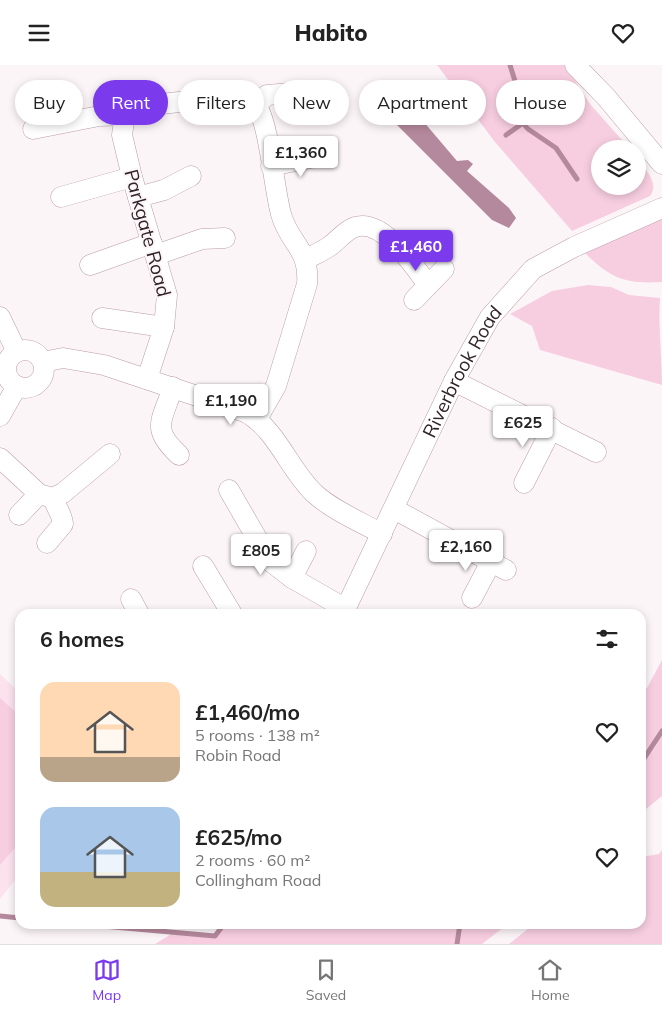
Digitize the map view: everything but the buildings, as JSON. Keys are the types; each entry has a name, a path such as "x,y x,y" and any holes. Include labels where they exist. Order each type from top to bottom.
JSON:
{"street":[{"path":"575,65 606,97 662,163"},
{"path":"33,129 93,117"},
{"path":"257,419 279,377 307,284 306,259 288,233 281,215 264,122"},
{"name":"Parkgate Road","path":"124,125 122,135 132,177 167,295 164,327 147,379"},
{"path":"271,165 325,155"},
{"path":"138,197 164,190 191,176"},
{"path":"61,197 132,177"},
{"name":"Riverbrook Road","path":"346,609 454,381 490,317 533,269 574,247 662,208"},
{"path":"306,259 329,247 355,227 366,226 378,230 388,237 428,285"},
{"path":"90,265 202,239 224,238"},
{"path":"414,300 444,269"},
{"path":"0,317 17,352"},
{"path":"102,318 164,327"},
{"path":"32,351 43,362 43,374 38,383 28,387 17,385 9,378 7,367 10,357 17,352 32,351"},
{"path":"43,362 63,358 82,360 173,387 257,419 316,495 382,534"},
{"path":"454,381 552,428 596,452"},
{"path":"0,416 17,385"},
{"path":"173,387 159,431 163,439 179,455"},
{"path":"524,483 552,428"},
{"path":"19,515 46,496 63,493 110,454"},
{"path":"0,458 46,496 62,514 63,524 47,543"},
{"path":"229,490 270,561 292,578 342,609"},
{"path":"394,509 498,566 472,598"},
{"path":"292,578 306,551"},
{"path":"203,565 229,609"}],"shaded area":[{"path":"437,65 565,65 575,80 496,80 496,125 585,125 585,96 622,140 591,140 591,195 646,195 646,169 652,182 653,191 650,196 572,231 482,125 486,125 486,80 448,80"},
{"path":"397,125 426,125 457,161 468,160 473,164 467,171 509,208 516,218 509,228 492,220"},
{"path":"662,219 662,282 638,282 620,278 603,269 585,253"},
{"path":"588,285 611,287 629,295 660,298 659,320 662,385 540,350 532,326 510,314 552,291"},
{"path":"662,660 662,796 646,809 646,688"},
{"path":"0,674 15,688 15,880 0,899"},
{"path":"0,698 15,712 15,848 0,865"},
{"path":"662,850 662,944 509,944 528,929 646,929 646,856 659,854"},
{"path":"220,929 502,929 482,944 155,944 173,933 215,936"}],"waterway":[{"path":"510,65 515,81 517,116 528,129 556,148 577,179"},
{"path":"506,135 520,125"},
{"path":"646,755 662,731"},
{"path":"0,916 15,918"},
{"path":"136,929 215,936 220,929"},
{"path":"457,944 459,929"}]}
